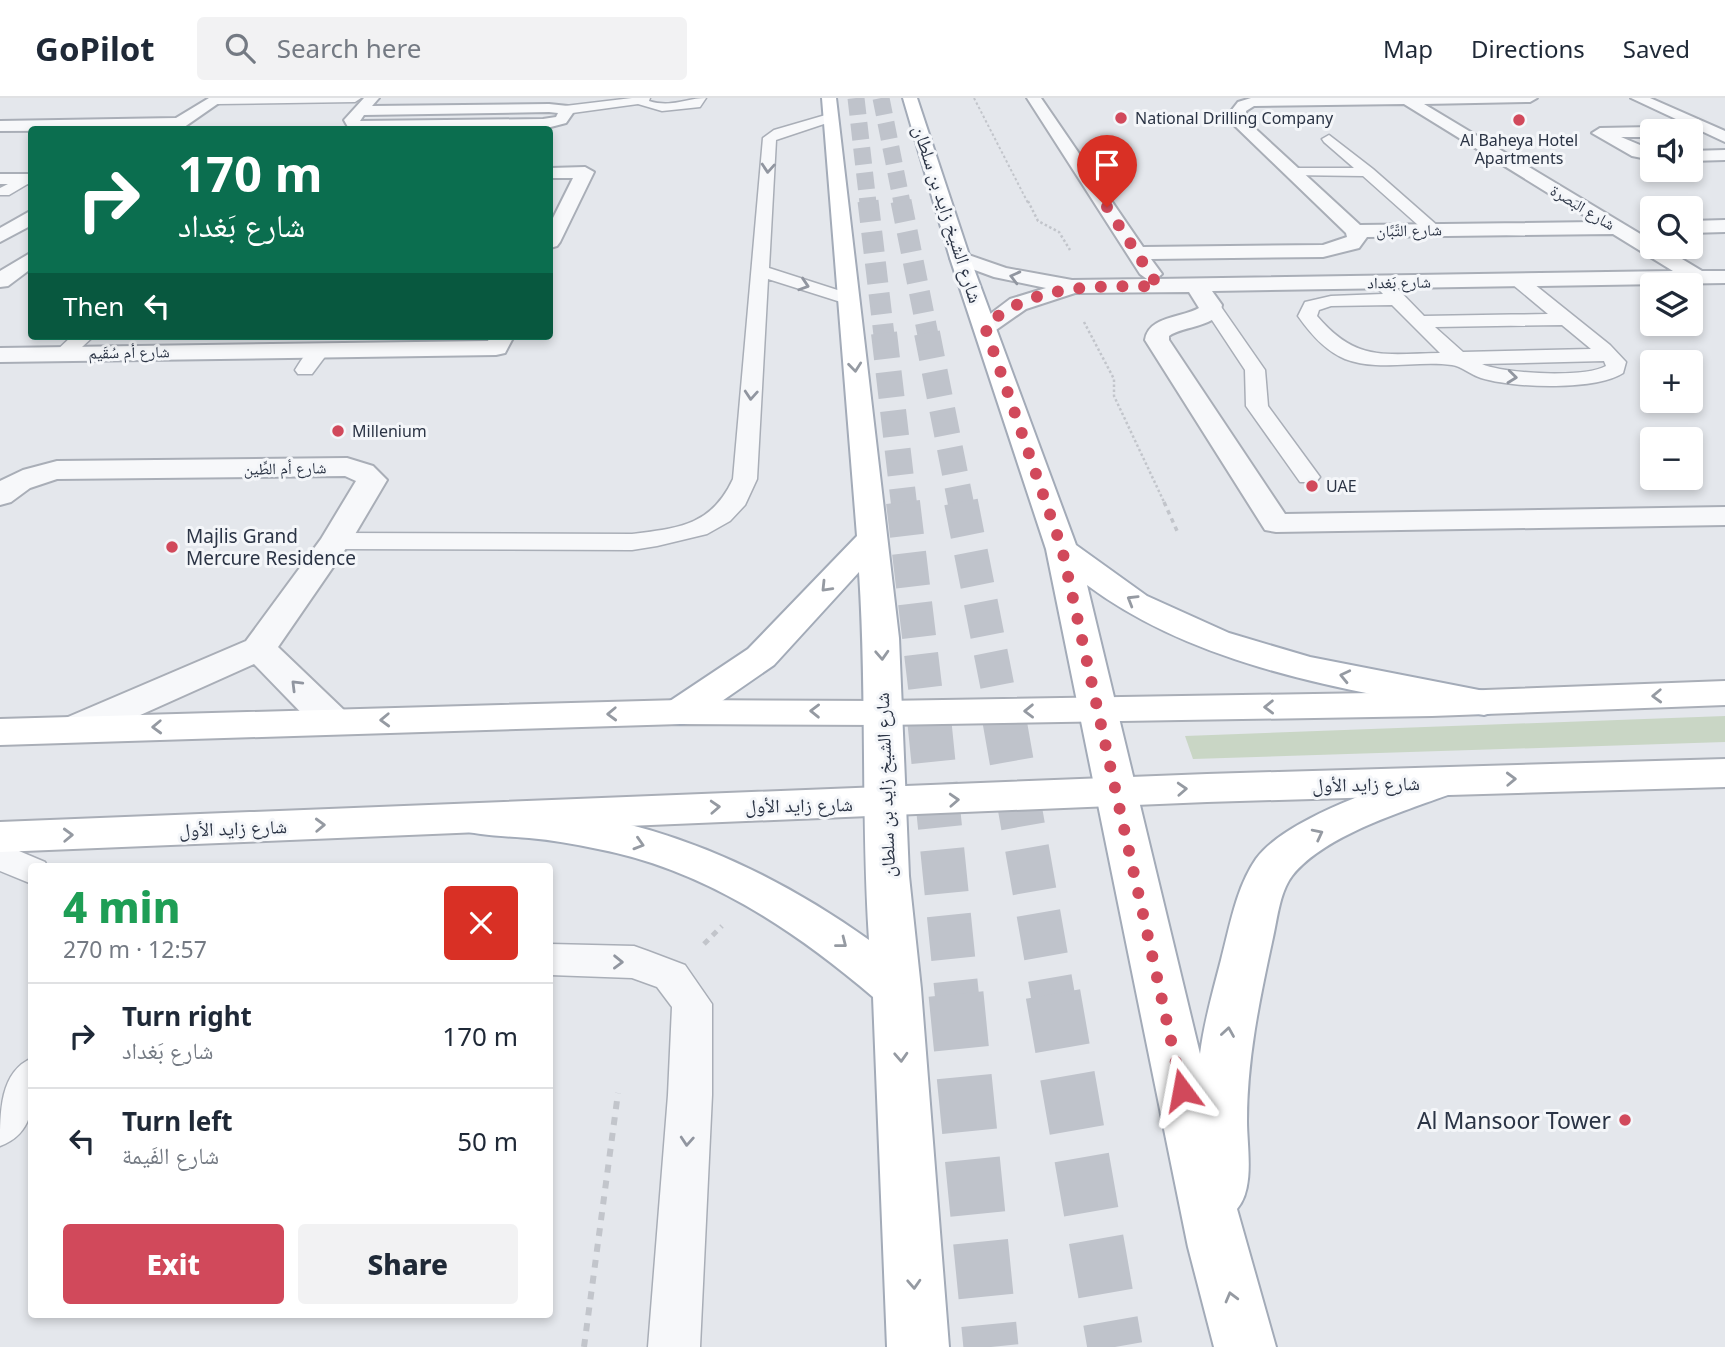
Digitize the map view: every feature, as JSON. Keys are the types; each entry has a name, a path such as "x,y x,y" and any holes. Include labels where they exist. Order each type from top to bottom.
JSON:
{"main road":[{"name":"شارع الشيخ زايد بن سلطان","path":"912,99 960,258 1062,549 1217,1247 1245,1347"},
{"name":"شارع الشيخ زايد بن سلطان","path":"829,108 873,538 883,713 887,876 897,989 918,1347"},
{"path":"680,712 761,657 873,538"},
{"path":"1062,549 1095,577 1137,604 1188,628 1238,647 1332,673 1484,703"},
{"path":"0,732 680,712 883,713 1484,703 1725,693"},
{"name":"شارع زايد الأول","path":"0,837 784,804 886,803 1114,792 1725,773"},
{"path":"1217,1247 1221,1092 1228,1031 1258,904 1273,868 1318,833 1362,811 1442,782"},
{"path":"475,819 550,825 622,839 691,860 793,909 829,933 897,989"}],"street":[{"path":"364,126 353,124 352,120 358,104 372,98"},
{"path":"1034,98 1158,286"},
{"path":"1355,231 1240,122 1238,111 1242,105 1253,102 1530,98"},
{"path":"1638,98 1719,134"},
{"path":"0,126 173,126 218,99"},
{"name":"شارع البَصرة","path":"1405,99 1691,273"},
{"path":"358,104 568,110 564,119 550,123 477,126"},
{"path":"1640,132 1600,133 1640,152"},
{"path":"1703,156 1725,155"},
{"path":"553,173 585,172 553,237"},
{"path":"2,185 28,179"},
{"path":"0,236 28,218"},
{"path":"1703,227 1725,226"},
{"name":"شارع التَّبَّان","path":"1137,253 1323,251 1352,244 1357,237 1355,231 1640,227"},
{"name":"شارع بَغداد","path":"960,258 1001,273 1072,287 1158,286 1203,295 1381,282 1640,278"},
{"path":"0,281 28,261"},
{"name":"شارع بَغداد","path":"1703,277 1725,277"},
{"name":"شارع البَصرة","path":"1703,280 1725,294"},
{"name":"شارع بَغداد","path":"985,327 1018,304 1072,287"},
{"path":"1203,295 1206,315 1161,330 1157,340 1276,523 1725,516"},
{"name":"شارع أم سُقَيم","path":"0,355 64,353 88,344 192,344 320,350 360,343 496,348 500,340"},
{"name":"شارع أم الطِّين","path":"0,496 11,485 32,475 57,470 347,467 363,472 372,480 335,541 259,649"},
{"path":"75,729 259,649 332,721"}],"lane":[{"path":"565,110 644,99 643,103 647,105 670,107 696,104 700,98"},
{"path":"218,99 358,104"},
{"path":"335,541 602,544 672,537 712,520 729,508 746,479 770,138 829,108"},
{"path":"1329,139 1433,230"},
{"path":"1294,172 1368,172"},
{"path":"760,271 847,299"},
{"path":"1518,280 1567,319 1609,355 1380,360 1351,354 1330,345 1307,316 1311,306 1331,300 1544,301"},
{"path":"1381,282 1460,359"},
{"path":"1203,295 1259,377 1257,406 1308,477"},
{"path":"1421,322 1567,319"},
{"path":"1440,340 1590,338"},
{"path":"305,370 320,350"},
{"path":"0,856 28,869"},
{"path":"553,960 634,962 671,976 692,1003 690,1095 674,1347"},
{"path":"0,1126 28,1082"}],"path":[{"path":"974,98 1038,221 1059,232 1071,250"},
{"path":"1082,319 1114,379 1114,396 1178,533"},
{"path":"671,976 727,921"},
{"path":"584,1347 618,1093"}],"green space":[{"path":"1725,716 1725,742 1193,759 1185,736"}],"tunnel":[{"path":"856,98 868,203"},
{"path":"881,98 902,203"},
{"path":"868,201 884,335"},
{"path":"901,201 928,335"},
{"path":"884,333 904,504"},
{"path":"927,333 961,504"},
{"path":"903,502 929,720"},
{"path":"961,502 1004,720"},
{"path":"929,718 957,996"},
{"path":"1004,718 1053,996"},
{"path":"956,994 991,1347"},
{"path":"1053,994 1115,1347"}],"place":[{"name":"National Drilling Company","path":"1121,118"},
{"name":"Al Baheya Hotel Apartments","path":"1519,120"},
{"name":"Millenium","path":"338,431"},
{"name":"UAE","path":"1312,486"},
{"name":"Majlis Grand Mercure Residence","path":"172,547"},
{"name":"Al Mansoor Tower","path":"1625,1120"}],"route":[{"path":"1107,207 1158,286 1072,287 1018,304 985,327 1062,549 1182,1090"}]}
